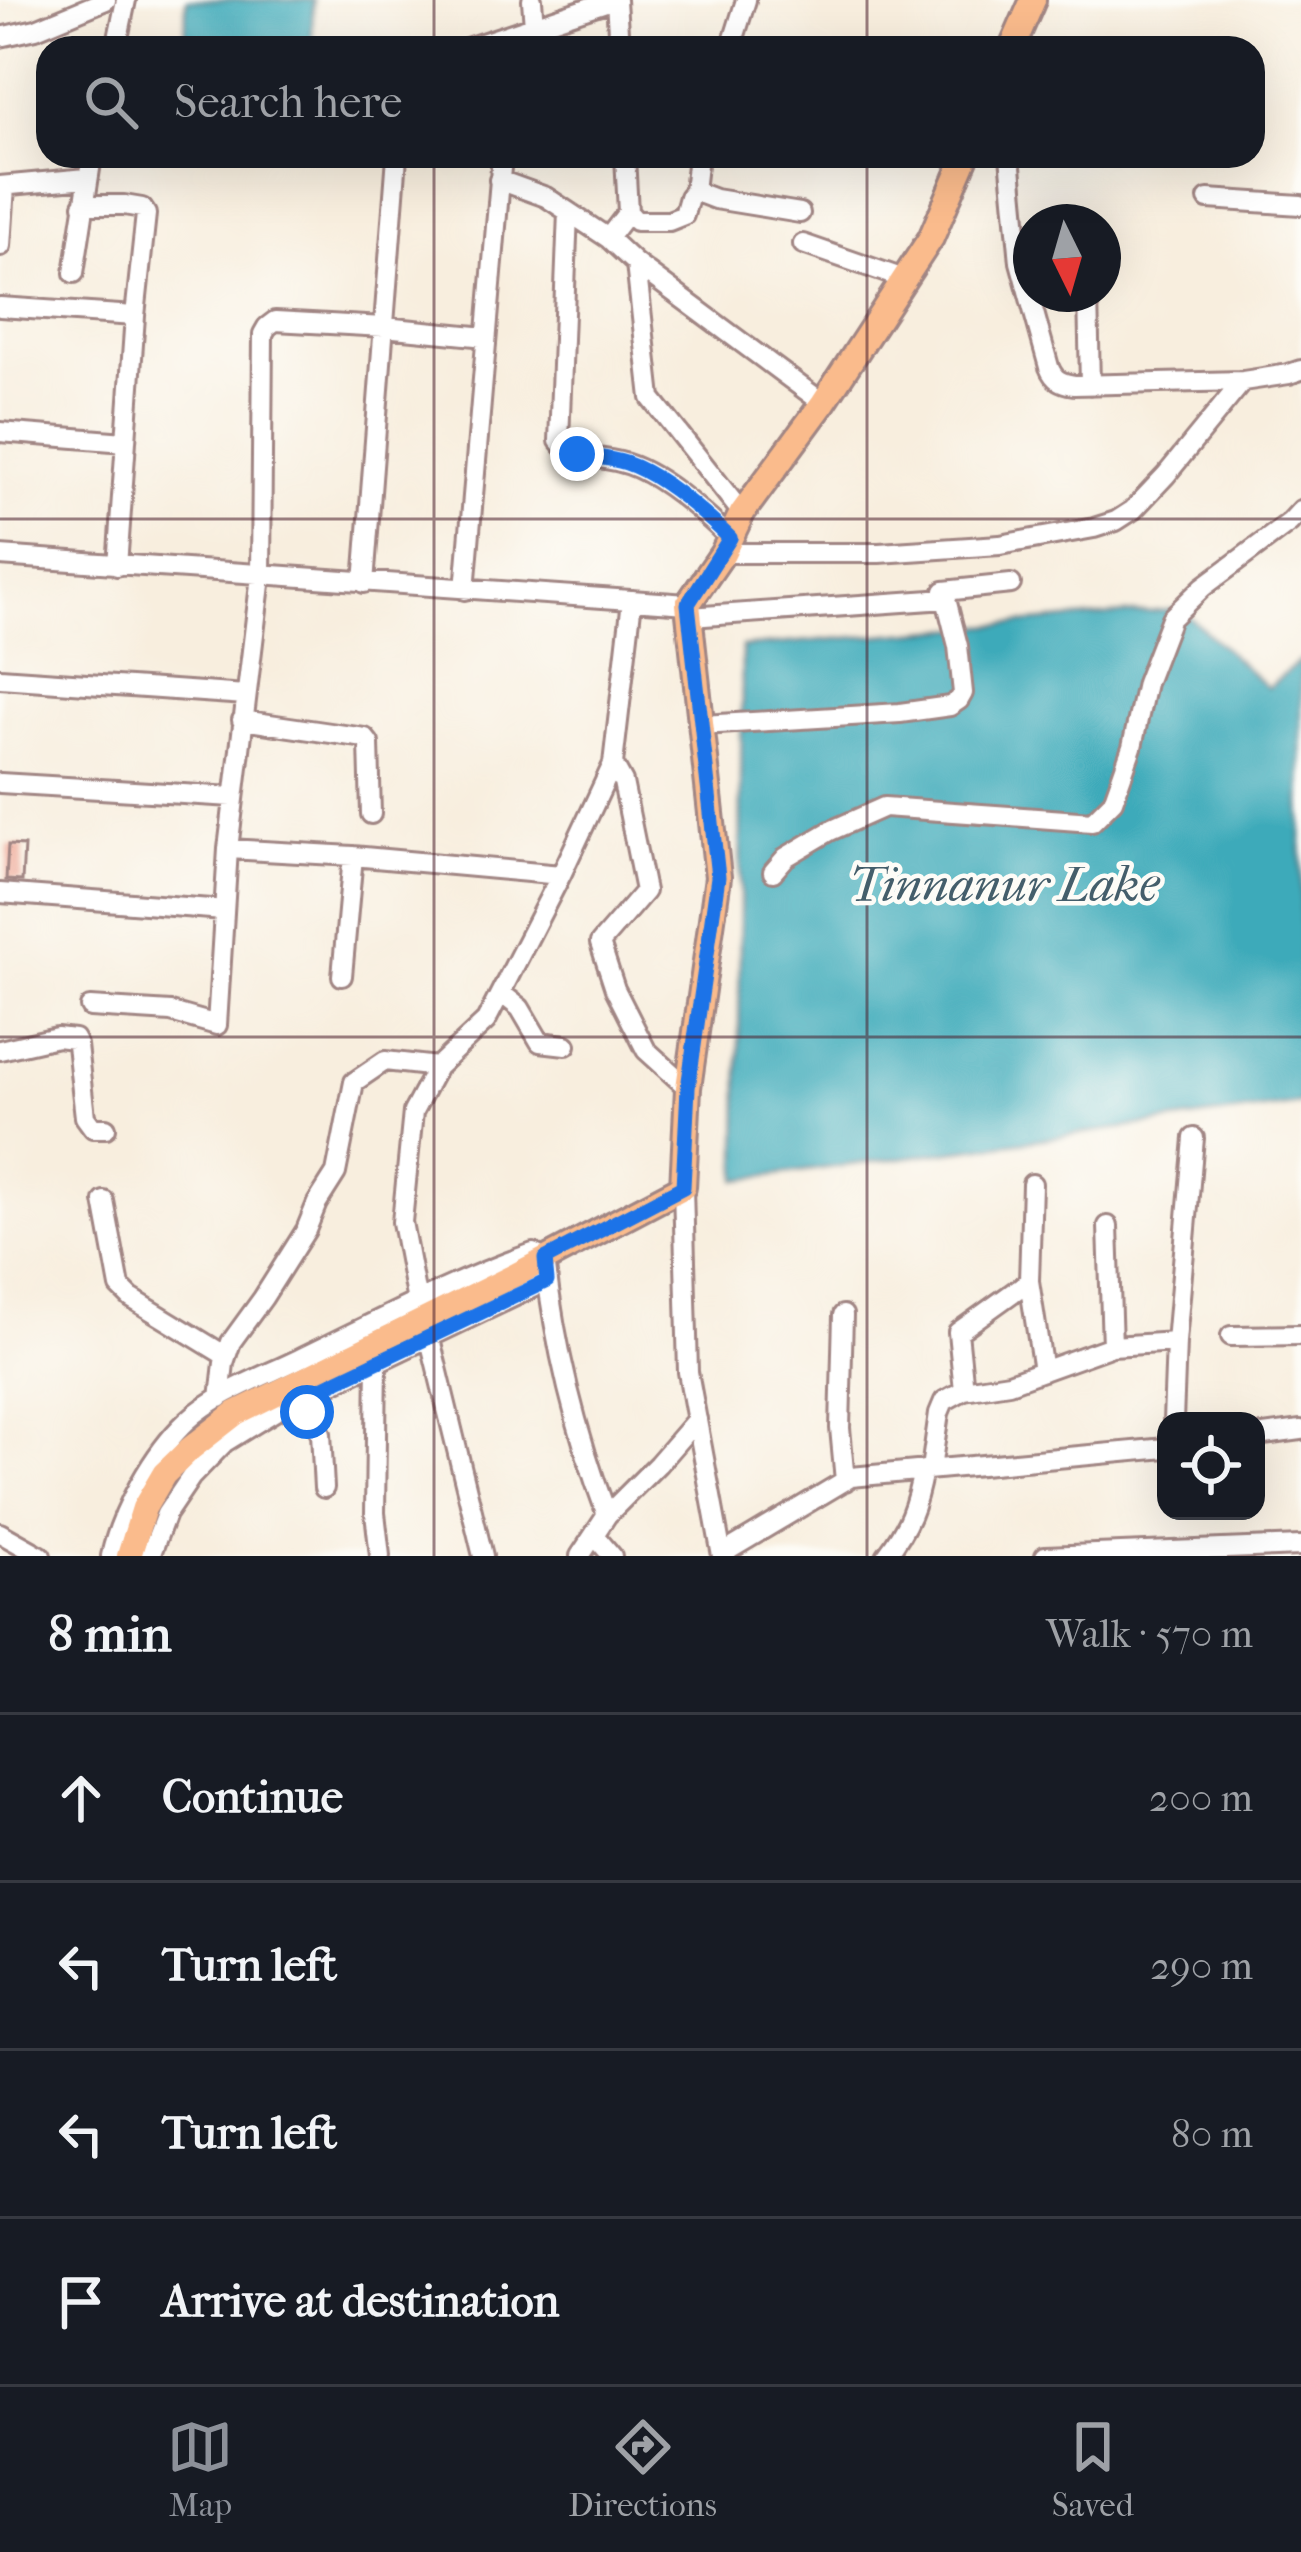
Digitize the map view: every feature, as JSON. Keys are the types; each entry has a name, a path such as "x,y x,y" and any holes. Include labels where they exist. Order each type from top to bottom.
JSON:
{"main road":[{"path":"1017,36 1033,0"},
{"path":"129,1556 144,1508 164,1474 236,1413 510,1278 546,1270 683,1187 688,1088 718,877 689,610 742,513 824,403 931,238 961,168"}],"street":[{"path":"0,37 106,0"},
{"path":"118,36 126,0"},
{"path":"532,0 534,26"},
{"path":"504,36 614,0 618,36"},
{"path":"735,36 746,0"},
{"path":"74,273 89,168"},
{"path":"364,583 396,168"},
{"path":"465,590 500,168"},
{"path":"626,168 628,212 636,221 684,215 697,168"},
{"path":"1011,168 1020,262 1053,377 1062,383 1090,385 1243,381 1301,370"},
{"path":"1,246 3,186 87,178"},
{"path":"499,180 546,197 608,238 636,264 824,403"},
{"path":"694,191 800,213"},
{"path":"1208,199 1301,205"},
{"path":"83,205 124,205 142,208 146,214 117,566"},
{"path":"568,212 559,441 577,454 623,462 645,472 705,514 726,545 879,553 1000,545 1094,528 1133,510 1243,381"},
{"path":"608,238 628,212"},
{"path":"803,244 904,279"},
{"path":"636,264 651,398 742,513"},
{"path":"0,307 134,316"},
{"path":"1088,312 1090,385"},
{"path":"90,1007 171,1012 217,1025 233,797 261,575 263,334 267,327 275,321 486,337"},
{"path":"0,432 125,442"},
{"path":"773,872 787,857 816,840 884,807 1092,822 1113,801 1132,747 1146,683 1171,618 1301,510"},
{"path":"0,556 632,600 689,610 946,599"},
{"path":"702,725 950,706 963,693 958,646 944,591 1011,584"},
{"path":"417,1302 402,1222 413,1112 437,1067 486,1022 613,764 632,600"},
{"path":"0,678 246,695"},
{"path":"242,720 365,738 371,814"},
{"path":"613,764 623,782 646,891 600,943 615,988 646,1050 688,1088"},
{"path":"0,783 233,797"},
{"path":"228,849 562,874"},
{"path":"342,976 353,856"},
{"path":"0,893 224,910"},
{"path":"501,993 520,1008 540,1042 566,1046"},
{"path":"0,1050 57,1037 74,1039 85,1118 93,1128 106,1128"},
{"path":"220,1397 231,1342 306,1230 336,1173 354,1082 385,1061 437,1067"},
{"path":"1173,1412 1194,1138"},
{"path":"1032,1184 1029,1281 1043,1371"},
{"path":"683,1187 688,1372 722,1555 851,1477 1157,1449"},
{"path":"104,1201 120,1287 226,1356"},
{"path":"1108,1226 1112,1346"},
{"path":"111,1556 145,1472 187,1421 220,1397 487,1269 533,1253 546,1270 569,1401 607,1515"},
{"path":"150,1556 166,1514 191,1477 225,1442 546,1270"},
{"path":"964,1390 958,1332 1029,1281"},
{"path":"843,1315 840,1428 844,1481"},
{"path":"1231,1336 1301,1335"},
{"path":"429,1336 483,1556"},
{"path":"886,1556 915,1510 944,1401 964,1390 1009,1383 1112,1346 1176,1342"},
{"path":"377,1361 375,1513 380,1556"},
{"path":"299,1399 321,1433 324,1488"},
{"path":"580,1556 607,1515 697,1419"},
{"path":"1265,1435 1301,1430"},
{"path":"0,1533 41,1556"},
{"path":"594,1535 612,1556"},
{"path":"1045,1556 1301,1546"}],"water":[{"path":"186,0 313,0 312,36 185,36"},
{"name":"Tinnanur Lake","path":"1181,609 1268,688 1301,660 1301,1104 738,1180 742,647"}],"building":[{"path":"8,845 24,846 22,881 6,880"}],"route":[{"path":"307,1412 299,1399 547,1281 545,1259 683,1187 688,1088 718,877 688,604 730,538 705,514 645,472 623,462 577,454"}]}
